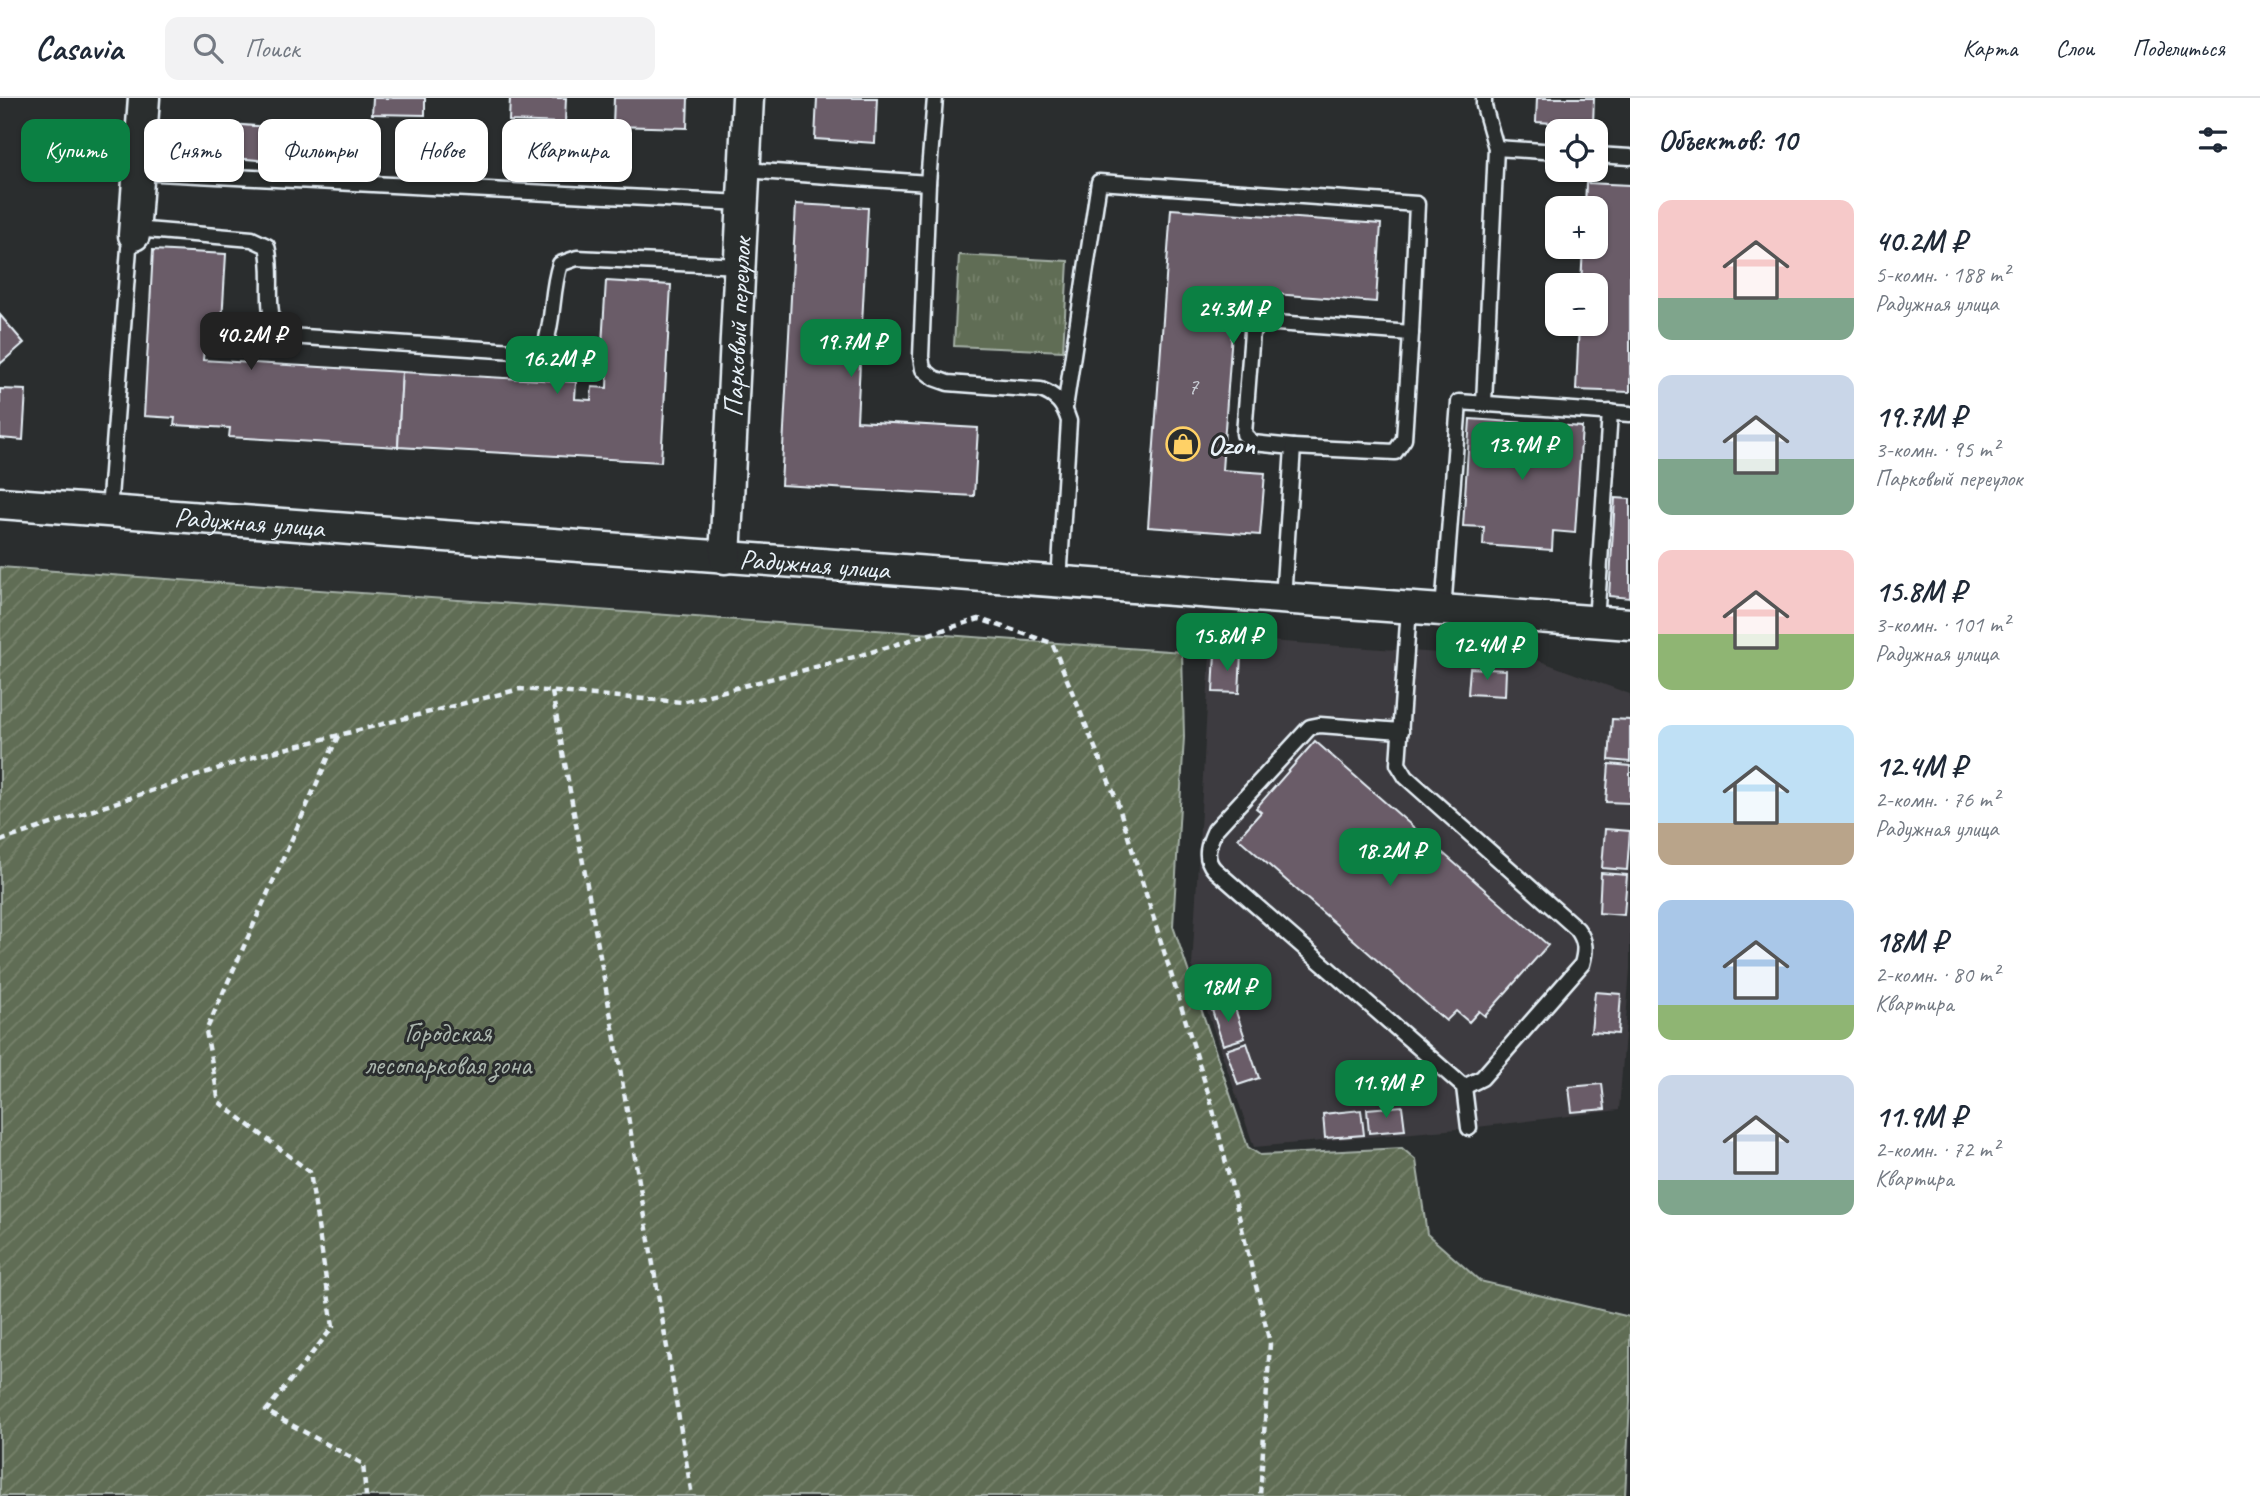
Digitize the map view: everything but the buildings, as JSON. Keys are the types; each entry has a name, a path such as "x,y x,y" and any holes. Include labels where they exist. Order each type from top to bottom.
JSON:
{"street":[{"path":"134,235 144,98"},
{"name":"Парковый переулок","path":"725,558 748,98"},
{"name":"Радужная улица","path":"0,503 1630,624"}],"lane":[{"path":"935,98 928,183 921,357 923,369 934,378 948,383 1041,390 1055,395 1065,408 1069,421 1059,582"},
{"path":"1484,98 1496,148 1484,403"},
{"path":"1496,148 1545,151"},
{"path":"1608,156 1630,157"},
{"path":"745,170 928,183"},
{"path":"139,172 743,203"},
{"path":"1065,408 1099,182 1417,204 1410,333 1404,439 1395,452 1253,443 1244,434 1252,332 1263,322 1410,333"},
{"path":"110,511 129,248 134,235 146,230 252,239 267,246 271,259 270,314 275,328 289,336 528,352 545,345 551,328 554,282 560,264 577,258 740,266"},
{"path":"1443,611 1459,402 1630,414"},
{"path":"1596,622 1610,412"},
{"path":"1283,599 1293,447"},
{"path":"1409,608 1398,764 1406,777 1577,929 1584,939 1585,947 1582,964 1482,1079 1464,1087"},
{"path":"1401,731 1320,725 1310,727 1215,830 1208,848 1208,857 1214,869 1464,1087 1469,1128"}],"path":[{"path":"0,841 253,757 520,688 682,702 858,656 979,619 1052,643 1117,801 1211,1102 1267,1329 1270,1343 1260,1496"},
{"path":"552,692 615,1039 692,1496"},
{"path":"338,735 206,1031 219,1102 310,1172 333,1327 266,1411 363,1464 366,1496"}],"shaded area":[{"path":"1211,637 1537,660 1630,694 1630,969 1619,1110 1469,1128 1254,1147 1192,967"}],"green space":[{"path":"959,255 1068,261 1063,351 954,346"},
{"name":"Городская лесопарковая зона","path":"0,567 1182,652 1184,737 1173,926 1248,1147 1260,1155 1402,1148 1416,1160 1427,1234 1480,1281 1630,1317 1630,1402 1625,1496 0,1496"}],"place":[{"name":"Ozon","path":"1183,444"}]}
